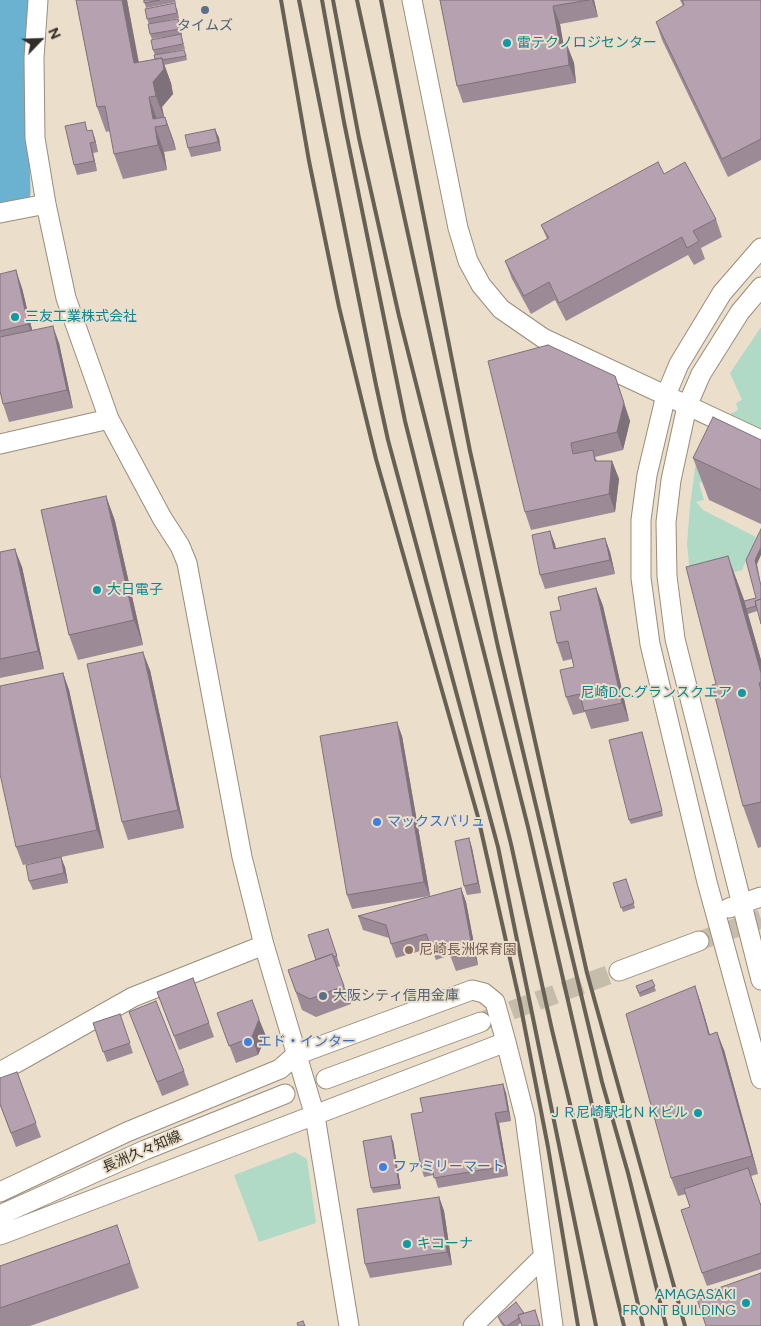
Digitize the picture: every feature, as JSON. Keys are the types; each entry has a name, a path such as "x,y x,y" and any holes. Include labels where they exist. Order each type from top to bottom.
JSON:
{"street":[{"path":"38,0 34,58 35,138 46,204 66,298 109,419 162,518 180,546 188,564 242,858 264,945 314,1116 349,1326"},
{"path":"412,0 458,228 468,261 481,285 501,309 543,338 761,440"},
{"path":"0,213 46,204"},
{"path":"761,248 722,293 679,364 666,395 647,475 641,520 641,578 650,644 716,912 761,1079"},
{"path":"761,287 740,312 701,374 687,406 670,488 666,522 667,576 675,639 741,904 756,940 761,980"},
{"path":"0,444 109,419"},
{"path":"716,912 761,897"},
{"path":"727,948 756,940"},
{"path":"619,971 699,941"},
{"path":"0,1072 132,998 264,945"},
{"path":"0,1192 127,1132 280,1070 296,1055 472,990 484,993 495,1002 525,1117 553,1326"},
{"path":"326,1079 482,1022"},
{"path":"0,1235 506,1042"},
{"name":"長洲久々知線","path":"0,1215 144,1150 285,1094"},
{"path":"473,1326 544,1256"}],"green space":[{"path":"0,0 21,0 16,112 22,192 16,197 0,201"},
{"path":"761,327 761,429 730,414 738,410 736,403 742,400 730,373"},
{"path":"703,436 730,448 706,481 699,483 704,500 696,502 703,510 756,537 742,570 691,583 687,544 690,506 696,461"},
{"path":"295,1152 307,1159 316,1223 259,1242 234,1175"}],"building":[{"path":"76,0 122,0 134,63 162,58 164,69 153,82 156,96 149,97 153,119 165,117 167,125 155,127 158,145 114,154 105,106 97,107"},
{"path":"144,0 160,0 144,3"},
{"name":"雷テクノロジセンター","path":"440,0 589,0 553,6 560,46 567,45 569,65 457,86"},
{"path":"682,0 761,0 761,139 722,159 656,22 684,5"},
{"path":"175,3 177,13 147,19 145,9"},
{"path":"178,19 180,29 150,34 148,24"},
{"path":"181,34 183,44 153,50 151,40"},
{"path":"184,50 186,56 162,60 162,58 155,59 154,55"},
{"path":"85,122 87,131 92,130 95,142 90,143 94,161 74,165 65,126"},
{"path":"215,129 218,142 188,148 185,135"},
{"path":"658,162 664,174 685,162 716,219 693,231 699,241 687,248 682,237 559,303 549,282 524,296 505,261 549,238 541,225"},
{"path":"16,270 28,324 0,331 0,274"},
{"path":"53,326 67,390 3,404 0,391 0,337"},
{"path":"548,345 615,376 624,403 617,432 571,443 573,454 593,450 595,461 612,461 609,494 525,512 488,361"},
{"path":"713,417 761,440 761,490 693,458"},
{"name":"大日電子","path":"106,496 134,620 69,635 41,510"},
{"path":"761,529 761,547 755,560 761,586 761,599 755,601 756,606 746,609 744,601 756,598 746,560"},
{"path":"550,531 554,549 605,538 610,560 540,575 532,535"},
{"path":"15,549 38,651 0,659 0,552"},
{"name":"尼崎D.C.グランスクエア","path":"728,556 761,673 761,683 759,683 761,690 761,802 743,806 712,685 716,684 686,567"},
{"path":"596,588 622,703 584,711 580,694 566,697 560,670 574,667 568,641 557,643 550,612 561,610 558,597"},
{"path":"761,599 761,624 755,601"},
{"path":"143,652 178,810 122,822 87,664"},
{"path":"63,673 97,830 16,847 0,774 0,686"},
{"name":"マックスバリュ","path":"397,722 424,882 347,895 320,736"},
{"path":"642,732 662,811 629,820 609,740"},
{"path":"469,838 478,883 464,886 455,841"},
{"path":"61,857 64,873 29,881 26,865"},
{"path":"626,879 634,903 621,908 613,883"},
{"path":"461,888 473,951 451,957 447,941 431,946 426,934 391,944 386,925 358,916"},
{"path":"328,929 337,956 334,957 332,954 316,960 308,935"},
{"path":"332,954 344,986 310,999 296,992 288,970"},
{"path":"193,978 209,1023 174,1036 157,992"},
{"path":"652,980 655,986 639,993 636,986"},
{"name":"ＪＲ尼崎駅北ＮＫビル","path":"695,986 709,1035 717,1032 752,1156 671,1178 626,1014"},
{"path":"252,1000 259,1019 252,1037 229,1046 217,1013"},
{"path":"156,1001 184,1071 157,1082 129,1012"},
{"path":"120,1014 130,1043 103,1052 93,1023"},
{"path":"17,1072 36,1123 11,1133 0,1104 0,1078"},
{"path":"503,1084 508,1111 495,1113 505,1166 434,1178 432,1166 421,1167 411,1114 423,1112 420,1098"},
{"name":"ファミリーマート","path":"391,1136 399,1184 371,1188 363,1141"},
{"path":"748,1168 761,1206 761,1253 702,1273 681,1210 690,1207 684,1189"},
{"name":"キコーナ","path":"439,1197 447,1252 365,1264 357,1209"},
{"path":"117,1225 130,1263 0,1308 0,1266"},
{"path":"761,1273 761,1326 706,1326 696,1296"},
{"path":"516,1302 524,1313 518,1315 519,1318 505,1326 498,1317"},
{"path":"535,1310 540,1326 522,1326 518,1315"},
{"path":"303,1321 305,1326 298,1326 297,1323"}],"waterway":[{"path":"0,200 12,198 15,192 12,95 15,0"}],"tunnel":[{"path":"699,941 761,919"},
{"path":"485,1020 619,971"}],"railway":[{"path":"281,0 309,161 339,307 376,459 478,817 520,1003 548,1147 578,1326"},
{"path":"299,0 388,440 498,847 596,1326"},
{"path":"322,0 344,122 405,421 511,844 552,1030 624,1326"},
{"path":"333,0 359,138 399,316 528,827 643,1326"},
{"path":"357,0 498,647 602,1082 628,1173 666,1326"},
{"path":"381,0 470,451 587,973 685,1326"}],"place":[{"name":"タイムズ","path":"205,10"},
{"name":"雷テクノロジセンター","path":"507,43"},
{"name":"三友工業株式会社","path":"15,317"},
{"name":"大日電子","path":"97,590"},
{"name":"尼崎D.C.グランスクエア","path":"742,693"},
{"name":"マックスバリュ","path":"377,822"},
{"name":"尼崎長洲保育園","path":"409,950"},
{"name":"大阪シティ信用金庫","path":"323,996"},
{"name":"エド・インター","path":"248,1042"},
{"name":"ＪＲ尼崎駅北ＮＫビル","path":"698,1113"},
{"name":"ファミリーマート","path":"383,1167"},
{"name":"キコーナ","path":"407,1244"},
{"name":"AMAGASAKI FRONT BUILDING","path":"746,1303"}]}
